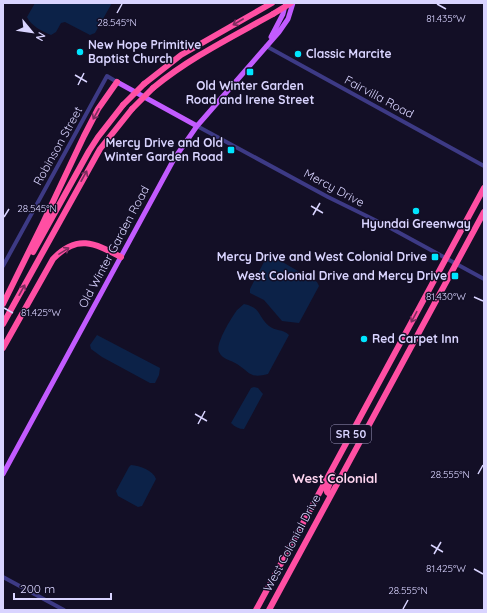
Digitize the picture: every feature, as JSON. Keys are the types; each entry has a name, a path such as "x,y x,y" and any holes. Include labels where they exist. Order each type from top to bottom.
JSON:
{"highway":[{"path":"3,307 88,151 123,105 144,84 181,55 272,3"},
{"path":"3,324 100,149 132,109 167,76 197,57 292,3"},
{"path":"3,304 84,136 98,109 117,82"},
{"name":"West Colonial Drive","path":"256,610 484,188"},
{"name":"West Colonial Drive","path":"269,610 484,212"},
{"path":"3,348 53,259 62,251 76,244 90,243 121,256"},
{"path":"376,412 375,407 389,379 384,373"},
{"path":"331,494 327,492 327,488 341,460 339,456"},
{"path":"289,572 289,568 301,542 301,539 296,536"},
{"path":"261,610 273,587 271,581"}],"main road":[{"name":"Old Winter Garden Road","path":"266,46 283,14 286,3"},
{"name":"Old Winter Garden Road","path":"3,474 165,174 197,126 279,32 288,19 292,3"},
{"path":"117,82 197,126"}],"street":[{"name":"Fairvilla Road","path":"266,46 484,166"},
{"name":"Robinson Street","path":"3,266 107,76 117,82"},
{"name":"Mercy Drive","path":"197,126 484,279"},
{"path":"3,577 64,610"}],"water":[{"path":"35,3 112,3 95,33 90,35 65,22 61,23 56,32 51,35 34,26 27,17"},
{"path":"267,256 272,256 317,282 319,286 299,323 282,321 264,300 250,293 250,289"},
{"path":"244,304 257,310 269,326 289,335 268,374 257,376 250,374 237,364 225,358 219,352 218,349 221,338 238,309"},
{"path":"97,335 160,368 159,375 155,383 150,383 102,357 91,349 90,345"},
{"path":"251,388 258,388 263,394 244,429 236,427 231,423"},
{"path":"131,465 142,467 152,473 156,479 142,506 138,507 118,496 116,491"}],"place":[{"name":"New Hope Primitive Baptist Church","path":"80,52"},
{"name":"Classic Marcite","path":"298,54"},
{"name":"Old Winter Garden Road and Irene Street","path":"250,72"},
{"name":"Mercy Drive and Old Winter Garden Road","path":"231,150"},
{"name":"Hyundai Greenway","path":"416,211"},
{"name":"Mercy Drive and West Colonial Drive","path":"435,257"},
{"name":"West Colonial Drive and Mercy Drive","path":"455,276"},
{"name":"Red Carpet Inn","path":"364,339"}],"district":[{"name":"West Colonial","path":"335,478"}]}
